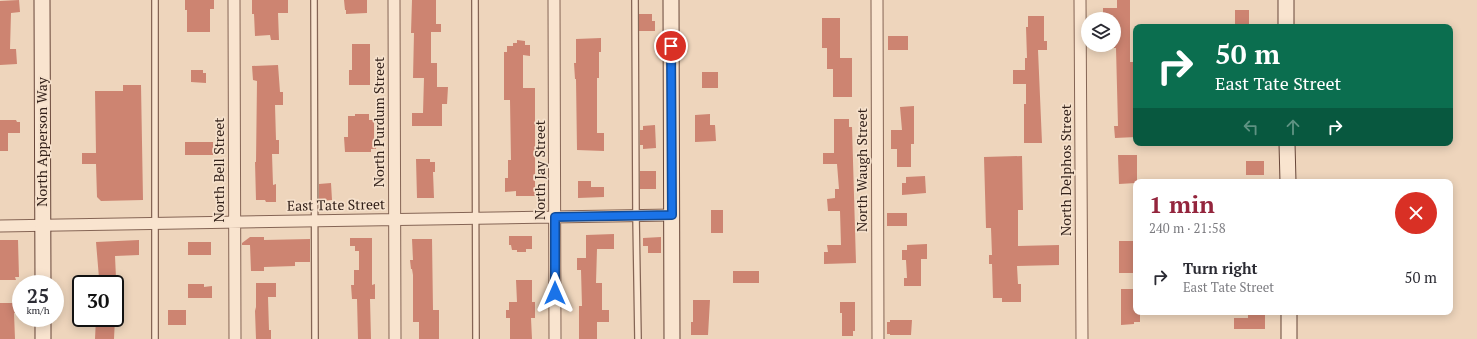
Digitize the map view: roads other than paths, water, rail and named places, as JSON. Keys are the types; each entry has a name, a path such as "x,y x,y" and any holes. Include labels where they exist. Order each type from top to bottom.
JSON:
{"street":[{"name":"North Apperson Way","path":"42,0 43,275"},
{"name":"North Bell Street","path":"234,0 234,339"},
{"name":"North Purdum Street","path":"394,0 395,339"},
{"name":"North Jay Street","path":"554,0 556,339"},
{"path":"671,0 672,339"},
{"name":"North Waugh Street","path":"877,0 878,339"},
{"name":"North Delphos Street","path":"1080,0 1082,339"},
{"path":"1286,0 1286,24"},
{"path":"1287,146 1288,179"},
{"name":"East Tate Street","path":"0,226 672,215"},
{"path":"1289,315 1289,339"},
{"path":"43,327 43,339"}],"lane":[{"path":"155,0 155,339"},
{"path":"314,0 315,339"},
{"path":"475,0 476,339"},
{"path":"635,0 638,339"}]}
